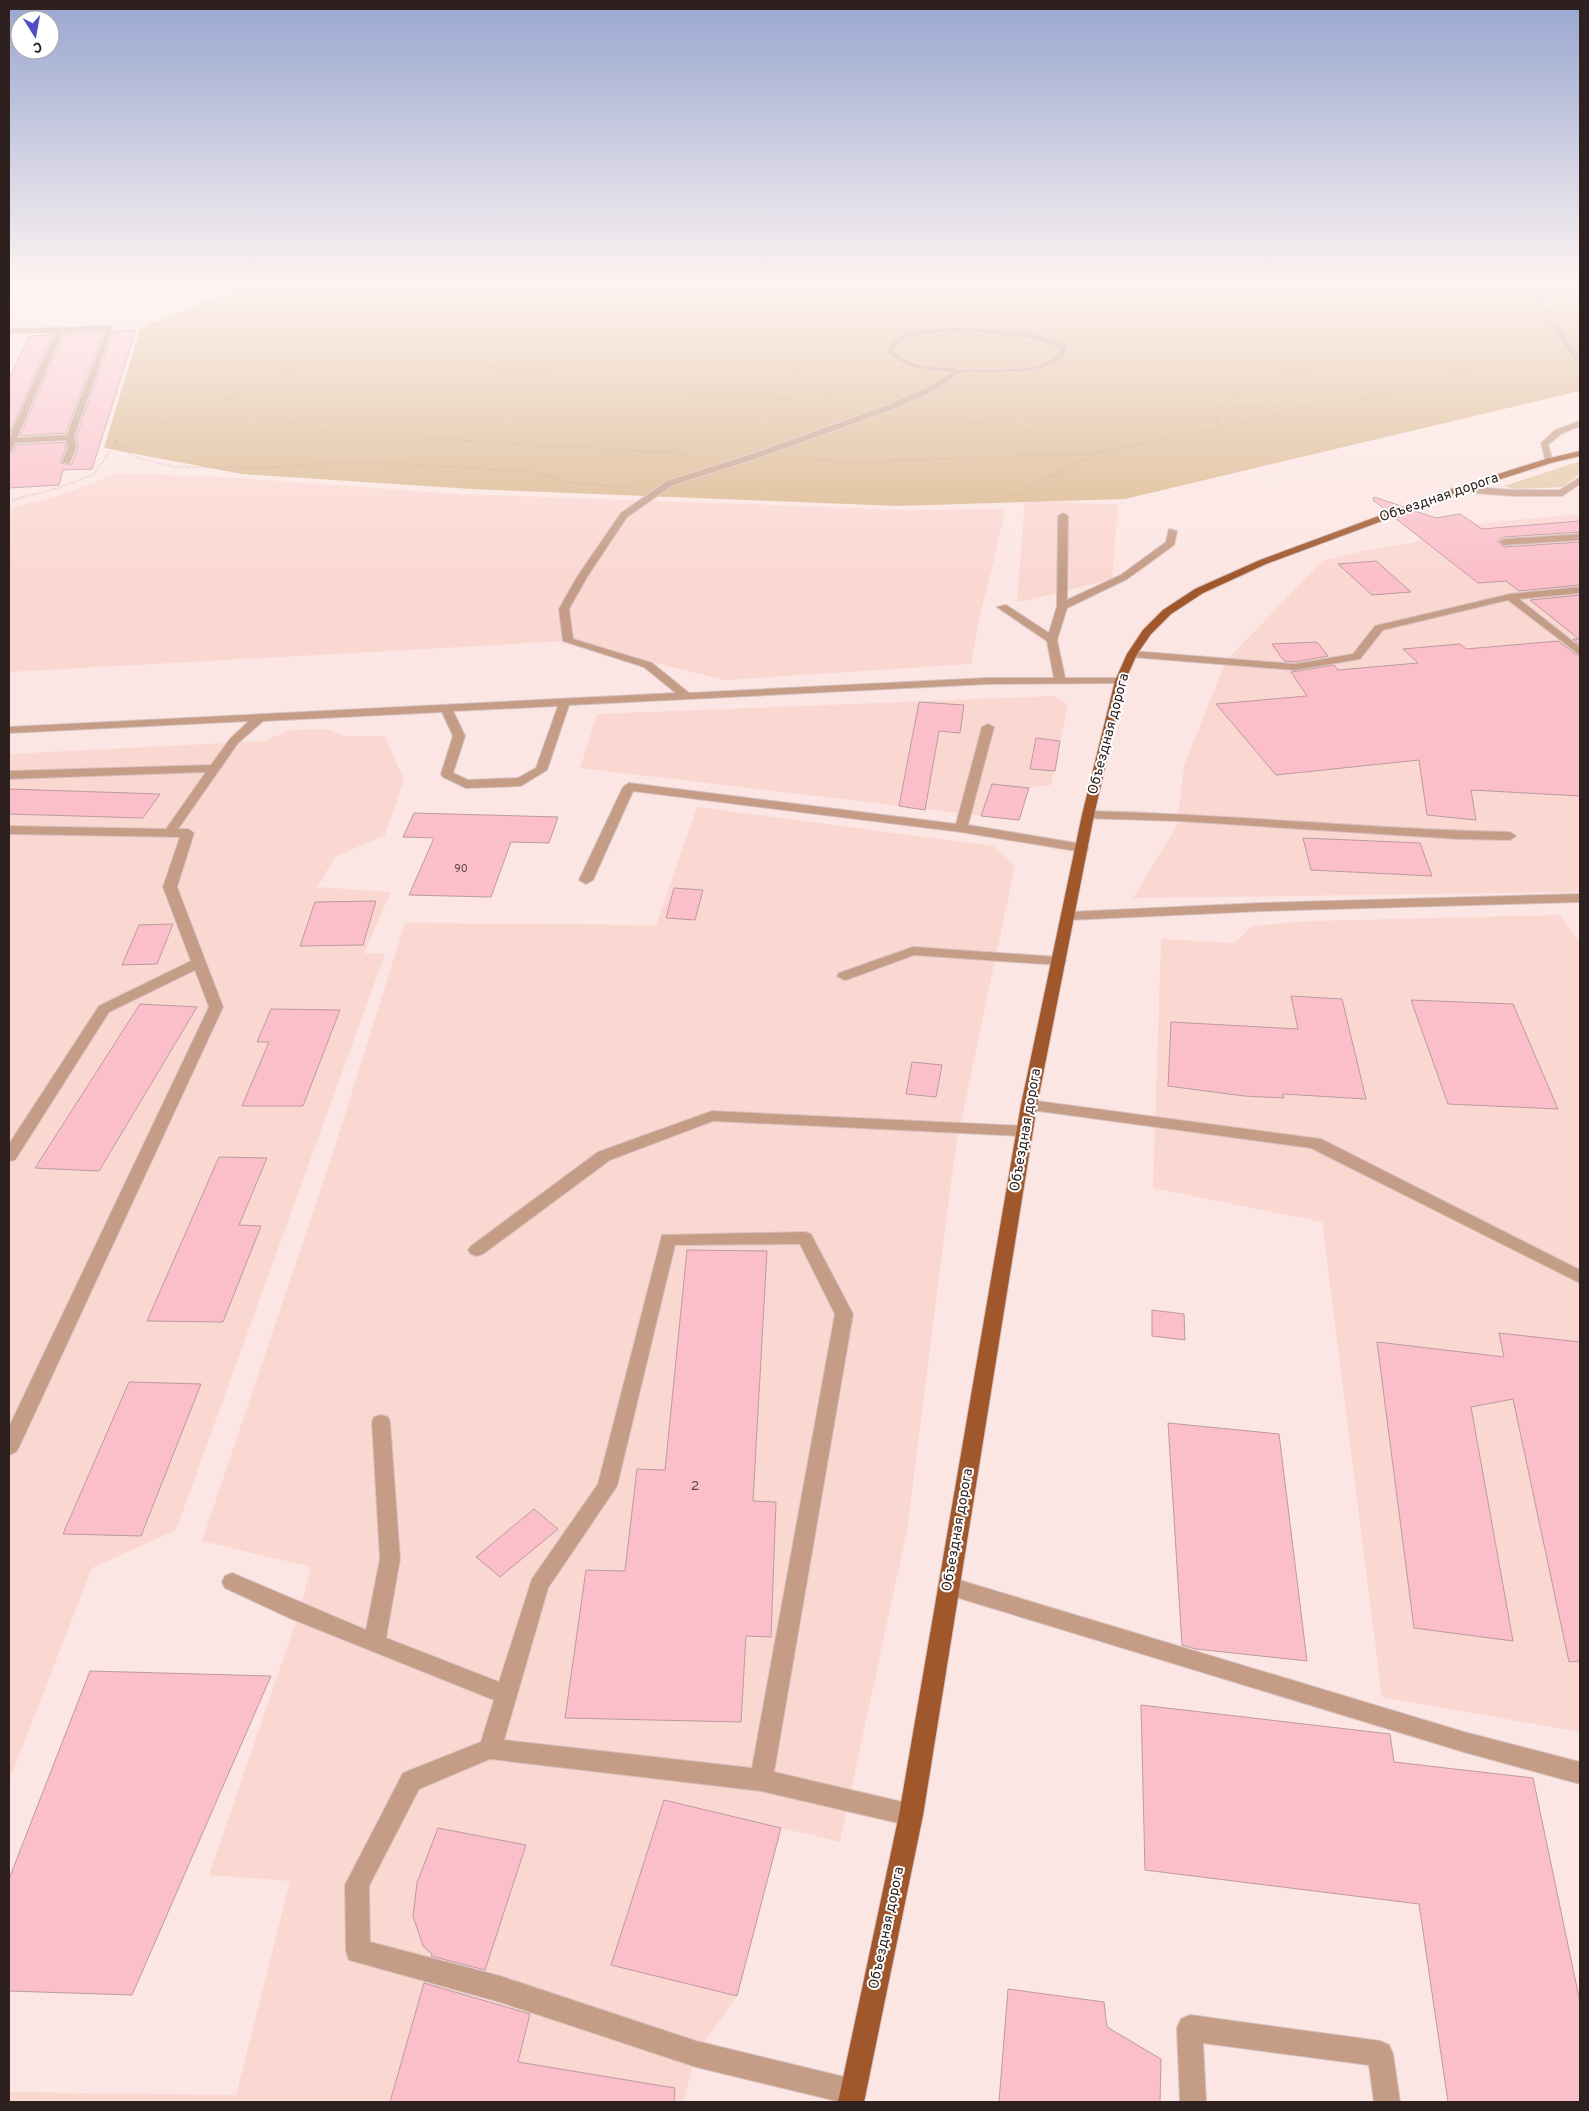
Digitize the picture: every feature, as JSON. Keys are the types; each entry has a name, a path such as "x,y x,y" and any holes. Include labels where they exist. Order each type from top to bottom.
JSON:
{"main road":[{"name":"Объездная дорога","path":"852,2097 911,1815 1029,1105 1060,961 1088,815 1120,681 1132,654 1147,632 1167,612 1199,591 1263,562 1460,489 1548,461 1580,454"}],"street":[{"path":"37,382 10,443 70,438"},
{"path":"66,462 72,448 70,438 91,382"},
{"path":"685,695 648,664 568,641 564,609 582,577 624,515 670,484 875,412 931,389 942,382"},
{"path":"1548,461 1544,444 1558,432 1580,423"},
{"path":"1460,489 1513,493 1562,493 1580,480"},
{"path":"1060,680 1052,640 1062,606 1062,516"},
{"path":"1062,606 1124,576 1171,542 1172,531"},
{"path":"1504,542 1580,537"},
{"path":"1132,654 1295,667 1356,657 1378,628 1510,597 1580,590"},
{"path":"1510,597 1580,652"},
{"path":"1002,607 1052,640"},
{"path":"9,730 685,695 1060,680 1120,681"},
{"path":"445,707 460,736 447,774 466,784 521,782 541,770 565,701"},
{"path":"169,833 234,741 262,716"},
{"path":"961,828 988,727"},
{"path":"9,776 215,768"},
{"path":"586,880 629,787 961,828 1082,848"},
{"path":"1088,815 1178,816 1459,835 1510,836"},
{"path":"9,830 188,833 170,887 216,1007 9,1447"},
{"path":"1069,916 1262,907 1580,898"},
{"path":"844,976 913,951 1060,961"},
{"path":"9,1156 104,1009 199,963"},
{"path":"1029,1105 1315,1143 1580,1277"},
{"path":"477,1250 604,1156 712,1116 1025,1131"},
{"path":"490,1749 538,1585 608,1486 668,1239 805,1238 844,1314 761,1780"},
{"path":"374,1642 390,1559 381,1422"},
{"path":"232,1582 299,1613 506,1695"},
{"path":"948,1586 1464,1742 1580,1773"},
{"path":"852,2097 696,2054 500,1989 358,1951 357,1885 411,1781 490,1749 761,1780 911,1815"},
{"path":"1193,2102 1190,2028 1380,2054 1387,2102"}],"path":[{"path":"268,382 229,399 115,441 134,457 174,467 266,468 286,464 356,461 532,472 571,483 619,488 670,484"},
{"path":"590,382 643,389 836,403 875,412"},
{"path":"809,382 836,403"},
{"path":"1216,408 1255,385 1266,382"},
{"path":"1216,408 1317,404 1369,399 1424,382"},
{"path":"229,399 260,416 333,433 691,454"},
{"path":"802,459 859,462 1096,453 1217,429 1317,404"},
{"path":"1216,408 1217,429"},
{"path":"922,414 1069,437 1185,436"},
{"path":"1011,497 1096,453"}],"shaded area":[{"path":"124,382 1580,382 1580,391 1125,499 898,506 471,489 242,474 104,448"},
{"path":"1580,461 1580,473 1563,487 1515,489 1504,486"},
{"path":"118,473 238,478 457,494 910,510 1006,509 980,616 971,664 725,680 568,641 9,672 9,509 64,494"},
{"path":"1025,500 1118,505 1112,579 1025,601 1017,601"},
{"path":"1580,514 1580,892 1133,898 1177,826 1184,766 1226,661 1322,561 1367,550 1411,543 1473,524"},
{"path":"1053,696 1068,705 1051,785 1029,788 1019,820 580,768 597,714"},
{"path":"326,729 345,736 385,736 404,780 385,835 335,857 317,887 391,892 364,953 385,954 176,1530 92,1568 9,1781 9,754 264,741 290,730"},
{"path":"697,807 993,846 1015,866 956,1145 907,1530 840,1842 781,1828 737,1996 696,2054 683,2102 9,2102 9,2092 236,2095 290,1881 209,1875 299,1613 311,1567 202,1541 331,1159 405,923 656,925"},
{"path":"1559,915 1580,941 1580,1732 1382,1697 1322,1222 1153,1188 1161,939 1235,943 1252,926 1311,921"}],"building":[{"path":"9,382 31,382 9,435"},
{"path":"43,382 85,382 66,433 20,436"},
{"path":"95,382 120,382 92,469 63,470 59,485 9,488 9,452 14,451 16,445 65,442 66,448 60,463 71,465 78,449 76,437"},
{"path":"1374,497 1401,506 1387,511 1373,500"},
{"path":"1415,511 1436,518 1460,514 1482,529 1580,521 1580,532 1504,537 1497,541 1504,547 1580,542 1580,585 1519,591 1506,581 1478,583 1395,518"},
{"path":"1376,561 1411,592 1372,595 1338,564"},
{"path":"1580,595 1580,645 1573,639 1579,639 1530,600"},
{"path":"1558,641 1580,657 1580,796 1471,790 1476,820 1427,815 1419,760 1276,775 1216,704 1307,696 1291,672 1334,665 1338,670 1418,663 1403,649 1460,644 1466,649"},
{"path":"1317,642 1328,656 1295,662 1284,661 1272,644"},
{"path":"919,702 964,705 960,733 939,731 925,810 899,806"},
{"path":"1036,738 1060,741 1055,771 1030,769"},
{"path":"992,784 1029,788 1019,820 981,816"},
{"path":"9,789 160,794 143,818 9,814"},
{"path":"414,813 558,817 549,843 511,842 491,897 409,895 434,838 403,837"},
{"path":"1303,838 1420,843 1432,876 1311,870"},
{"path":"674,888 703,890 695,920 666,918"},
{"path":"376,901 363,945 300,946 315,902"},
{"path":"173,924 157,964 122,965 139,925"},
{"path":"1291,996 1342,999 1366,1099 1283,1094 1284,1098 1244,1096 1168,1086 1171,1022 1298,1029"},
{"path":"1411,1000 1513,1004 1558,1109 1448,1104"},
{"path":"140,1004 197,1007 99,1171 35,1168"},
{"path":"271,1009 340,1010 303,1106 242,1106 269,1042 257,1042"},
{"path":"912,1062 942,1065 936,1097 906,1094"},
{"path":"219,1157 267,1158 239,1225 261,1226 223,1322 147,1321"},
{"path":"687,1250 767,1251 753,1501 776,1502 771,1637 746,1636 741,1722 565,1718 586,1570 625,1571 637,1469 665,1470"},
{"path":"1152,1310 1184,1314 1185,1340 1152,1336"},
{"path":"1499,1333 1580,1342 1580,1661 1569,1662 1513,1399 1471,1407 1513,1641 1414,1628 1377,1342 1504,1357"},
{"path":"129,1382 201,1384 141,1536 63,1534"},
{"path":"1168,1423 1279,1434 1307,1661 1196,1649 1182,1645"},
{"path":"534,1509 558,1529 500,1577 476,1557"},
{"path":"90,1671 271,1676 132,1995 9,1991 9,1879"},
{"path":"1141,1705 1390,1734 1394,1762 1533,1778 1580,2002 1580,2102 1448,2102 1419,1904 1145,1870"},
{"path":"664,1800 781,1828 737,1996 611,1965"},
{"path":"438,1828 526,1845 485,1970 431,1956 432,1954 423,1946 413,1916 417,1883"},
{"path":"424,1983 530,2014 518,2062 675,2088 674,2102 390,2102"},
{"path":"1008,1989 1104,2002 1107,2027 1161,2059 1160,2102 999,2102"}]}
